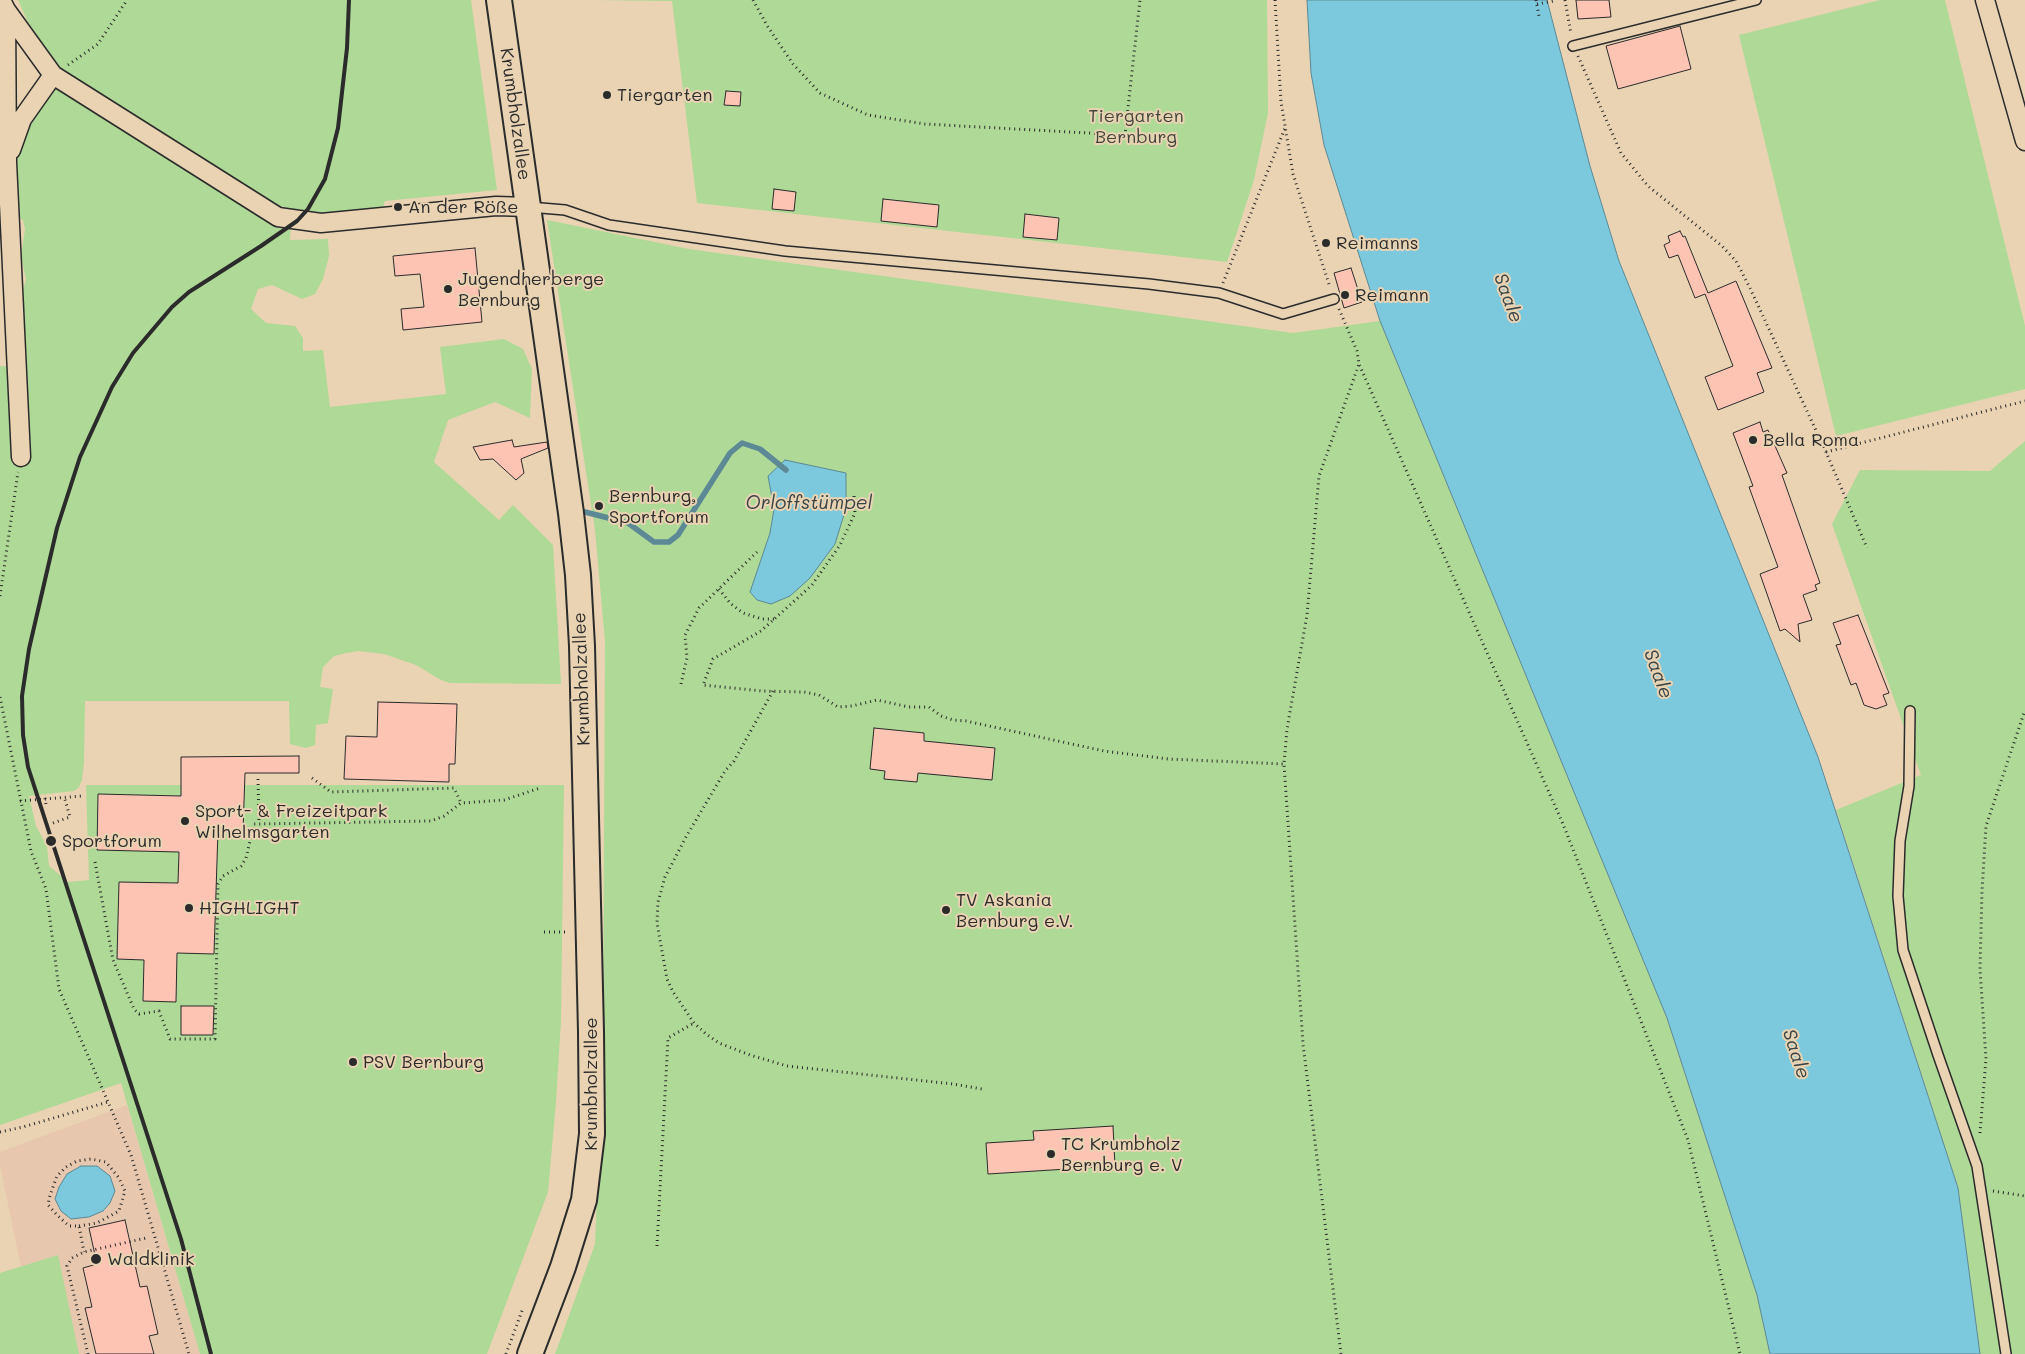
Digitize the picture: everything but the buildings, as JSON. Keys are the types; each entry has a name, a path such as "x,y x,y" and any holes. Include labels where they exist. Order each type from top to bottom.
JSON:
{"street":[{"name":"Krumbholzallee","path":"499,0 571,513 580,611 593,1102 591,1158 584,1200 566,1259 530,1354"},
{"path":"1985,0 2025,141"},
{"path":"4,5 53,75 278,217 320,223 496,206 528,207"},
{"path":"4,5 7,162 21,457"},
{"path":"7,162 22,119 53,75"}],"lane":[{"path":"1573,46 1756,0"},
{"path":"528,207 565,210 609,225 785,251 1149,284 1219,293 1283,314 1334,298"},
{"path":"1910,711 1909,786 1900,840 1898,877 1903,950 1978,1166 2006,1354"}],"path":[{"path":"53,75 98,44 126,0"},
{"path":"753,0 768,27 793,64 820,93 868,115 925,124 1125,135 1140,0"},
{"path":"1275,0 1280,102 1293,174 1334,298 1357,351 1359,364 1564,824 1688,1140 1740,1354"},
{"path":"1565,0 1573,46 1620,153 1648,186 1722,246 1736,261 1826,452 1867,548"},
{"path":"1539,16 1537,2 1554,1"},
{"path":"1219,293 1285,128"},
{"path":"1341,1354 1303,1044 1284,764 1287,729 1307,615 1319,476 1359,364"},
{"path":"1826,452 2025,401"},
{"path":"0,596 21,457"},
{"path":"854,496 855,513 840,546 812,585 761,630 713,658 703,685 804,692 819,695 838,707 878,700 910,707 929,707 941,716 953,720 1050,738 1104,751 1168,759 1284,764"},
{"path":"681,684 687,658 685,635 699,608 757,552"},
{"path":"719,588 730,603 743,613 762,619 774,619"},
{"path":"773,691 734,761 686,837 665,877 658,902 657,923 666,978 673,992 694,1023 706,1034 727,1046 750,1055 787,1066 982,1088"},
{"path":"0,697 31,851 46,889 59,989 131,1155 189,1354"},
{"path":"1978,1166 1986,1059 1980,969 1986,826 2025,710"},
{"path":"312,778 331,792 454,788 461,803"},
{"path":"258,779 259,824"},
{"path":"95,862 113,960 134,1009 139,1014 159,1011 170,1039 215,1039 218,884 223,876 241,866 246,858 254,824 431,821 444,816 461,803 504,800 540,788"},
{"path":"53,823 70,817 64,796"},
{"path":"20,801 82,796"},
{"path":"45,798 46,805"},
{"path":"568,925 568,942"},
{"path":"544,932 568,932"},
{"path":"657,1246 668,1038 694,1023"},
{"path":"0,1132 24,1127 108,1102"},
{"path":"91,1159 106,1162 119,1178 125,1191 119,1211 97,1223 79,1226 69,1226 48,1205 57,1176 66,1167 77,1161 91,1159"},
{"path":"1981,1190 2025,1196"},
{"path":"79,1226 84,1252"},
{"path":"88,1354 67,1266 72,1258 84,1252 146,1238"},
{"path":"506,1354 527,1299"}],"shaded area":[{"name":"Waldklinik","path":"127,1105 200,1354 39,1354 0,1165 0,1152"}],"green space":[{"path":"18,0 471,0 497,190 385,201 383,207 376,210 316,216 292,213 290,240 328,239 329,256 323,279 315,294 302,299 272,285 258,289 251,309 266,323 295,326 303,338 303,351 323,350 330,407 446,394 440,347 504,339 523,349 532,369 530,418 495,402 448,420 434,462 499,520 513,505 553,545 561,684 450,683 441,680 416,665 384,654 359,651 334,656 323,667 320,687 333,689 328,723 316,725 315,745 306,748 290,744 289,701 85,701 84,762 82,780 79,787 74,791 29,796 36,826 47,846 49,866 68,882 89,880 86,785 564,785 561,1021 548,1192 487,1354 200,1354 121,1083 0,1125 0,366 8,366 17,304 26,279 21,256 25,229 23,220 13,215 10,160 52,77"},
{"name":"Tiergarten Bernburg","path":"594,0 1267,0 1268,113 1254,180 1227,262 697,203 672,1"},
{"path":"1880,0 1945,0 2025,326 2025,389 1836,436 1739,35"},
{"path":"547,220 689,249 1293,333 1380,321 1667,1018 1757,1295 1770,1354 555,1354 595,1244 603,1046 605,642 595,530"},
{"path":"2025,441 2025,1354 1980,1354 1958,1188 1836,810 1921,775 1832,524 1860,470 1990,471"},
{"path":"58,1255 79,1354 0,1354 0,1273"}],"water":[{"name":"Saale","path":"1307,0 1547,0 1590,166 1619,261 1818,757 1958,1188 1980,1354 1770,1354 1757,1295 1667,1018 1380,321 1324,145 1311,73"},
{"name":"Orloffstümpel","path":"785,460 846,473 846,508 835,544 810,578 790,596 771,604 757,600 750,592 770,533 774,509 768,476"},
{"path":"81,1166 97,1166 110,1176 115,1191 110,1203 103,1211 89,1217 71,1219 61,1211 55,1199 59,1187 67,1174"}],"waterway":[{"path":"585,512 628,523 654,542 669,542 678,535 730,453 742,443 760,449 786,470"}],"railway":[{"path":"211,1354 181,1239 28,767 23,735 22,696 29,649 57,528 80,457 112,387 133,353 172,307 189,292 297,221 308,209 325,179 338,128 347,48 349,0"}],"place":[{"name":"Tiergarten","path":"607,95"},
{"name":"An der Röße","path":"398,207"},
{"name":"Reimanns","path":"1326,243"},
{"name":"Jugendherberge Bernburg","path":"448,289"},
{"name":"Reimann","path":"1345,295"},
{"name":"Bella Roma","path":"1753,440"},
{"name":"Bernburg, Sportforum","path":"599,506"},
{"name":"Sport- & Freizeitpark Wilhelmsgarten","path":"185,821"},
{"name":"Sportforum","path":"51,841"},
{"name":"HIGHLIGHT","path":"189,908"},
{"name":"TV Askania Bernburg e.V.","path":"946,910"},
{"name":"PSV Bernburg","path":"353,1062"},
{"name":"TC Krumbholz Bernburg e. V","path":"1051,1154"},
{"name":"Waldklinik","path":"96,1259"}]}
